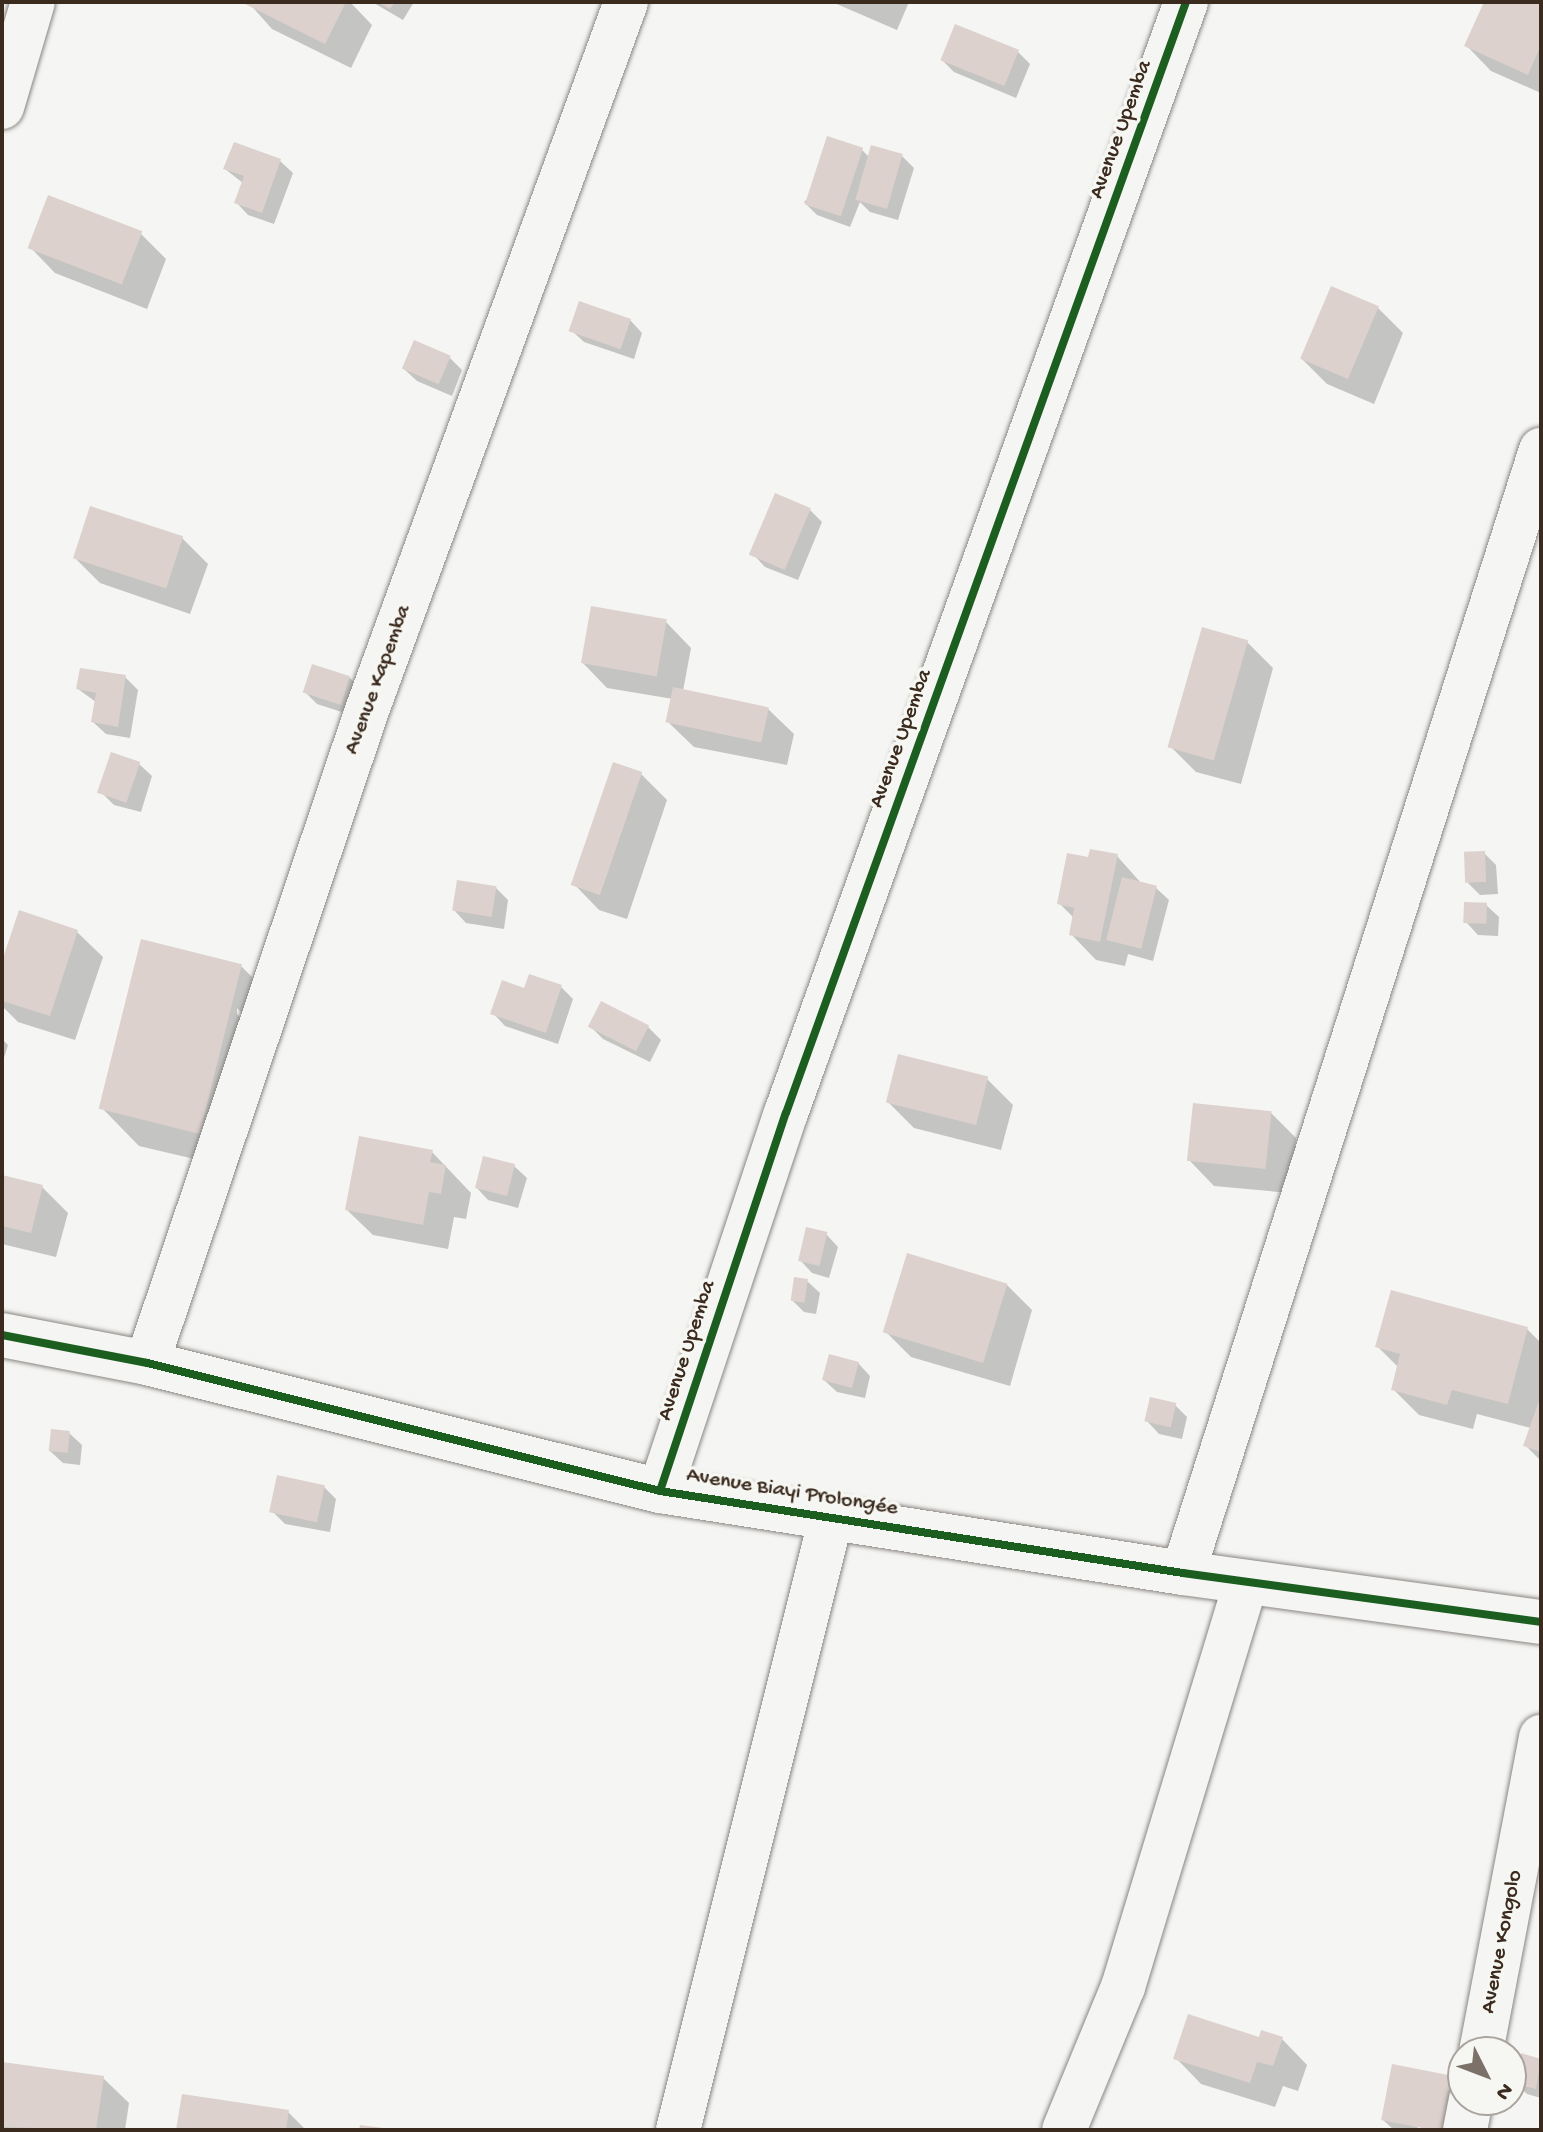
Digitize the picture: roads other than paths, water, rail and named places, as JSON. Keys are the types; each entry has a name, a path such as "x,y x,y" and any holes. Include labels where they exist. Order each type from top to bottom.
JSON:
{"street":[{"path":"2,107 33,2"},
{"name":"Avenue Kapemba","path":"147,1363 366,713 626,2"},
{"name":"Avenue Upemba","path":"660,1491 786,1113 1186,2"},
{"path":"1183,1573 1541,450"},
{"name":"Avenue Biayi Prolongée","path":"2,1335 147,1363 660,1491 1183,1573 1541,1622"},
{"path":"678,2130 831,1518"},
{"path":"1064,2130 1123,1987 1246,1582"},
{"name":"Avenue Kongolo","path":"1484,2036 1541,1737"}]}
